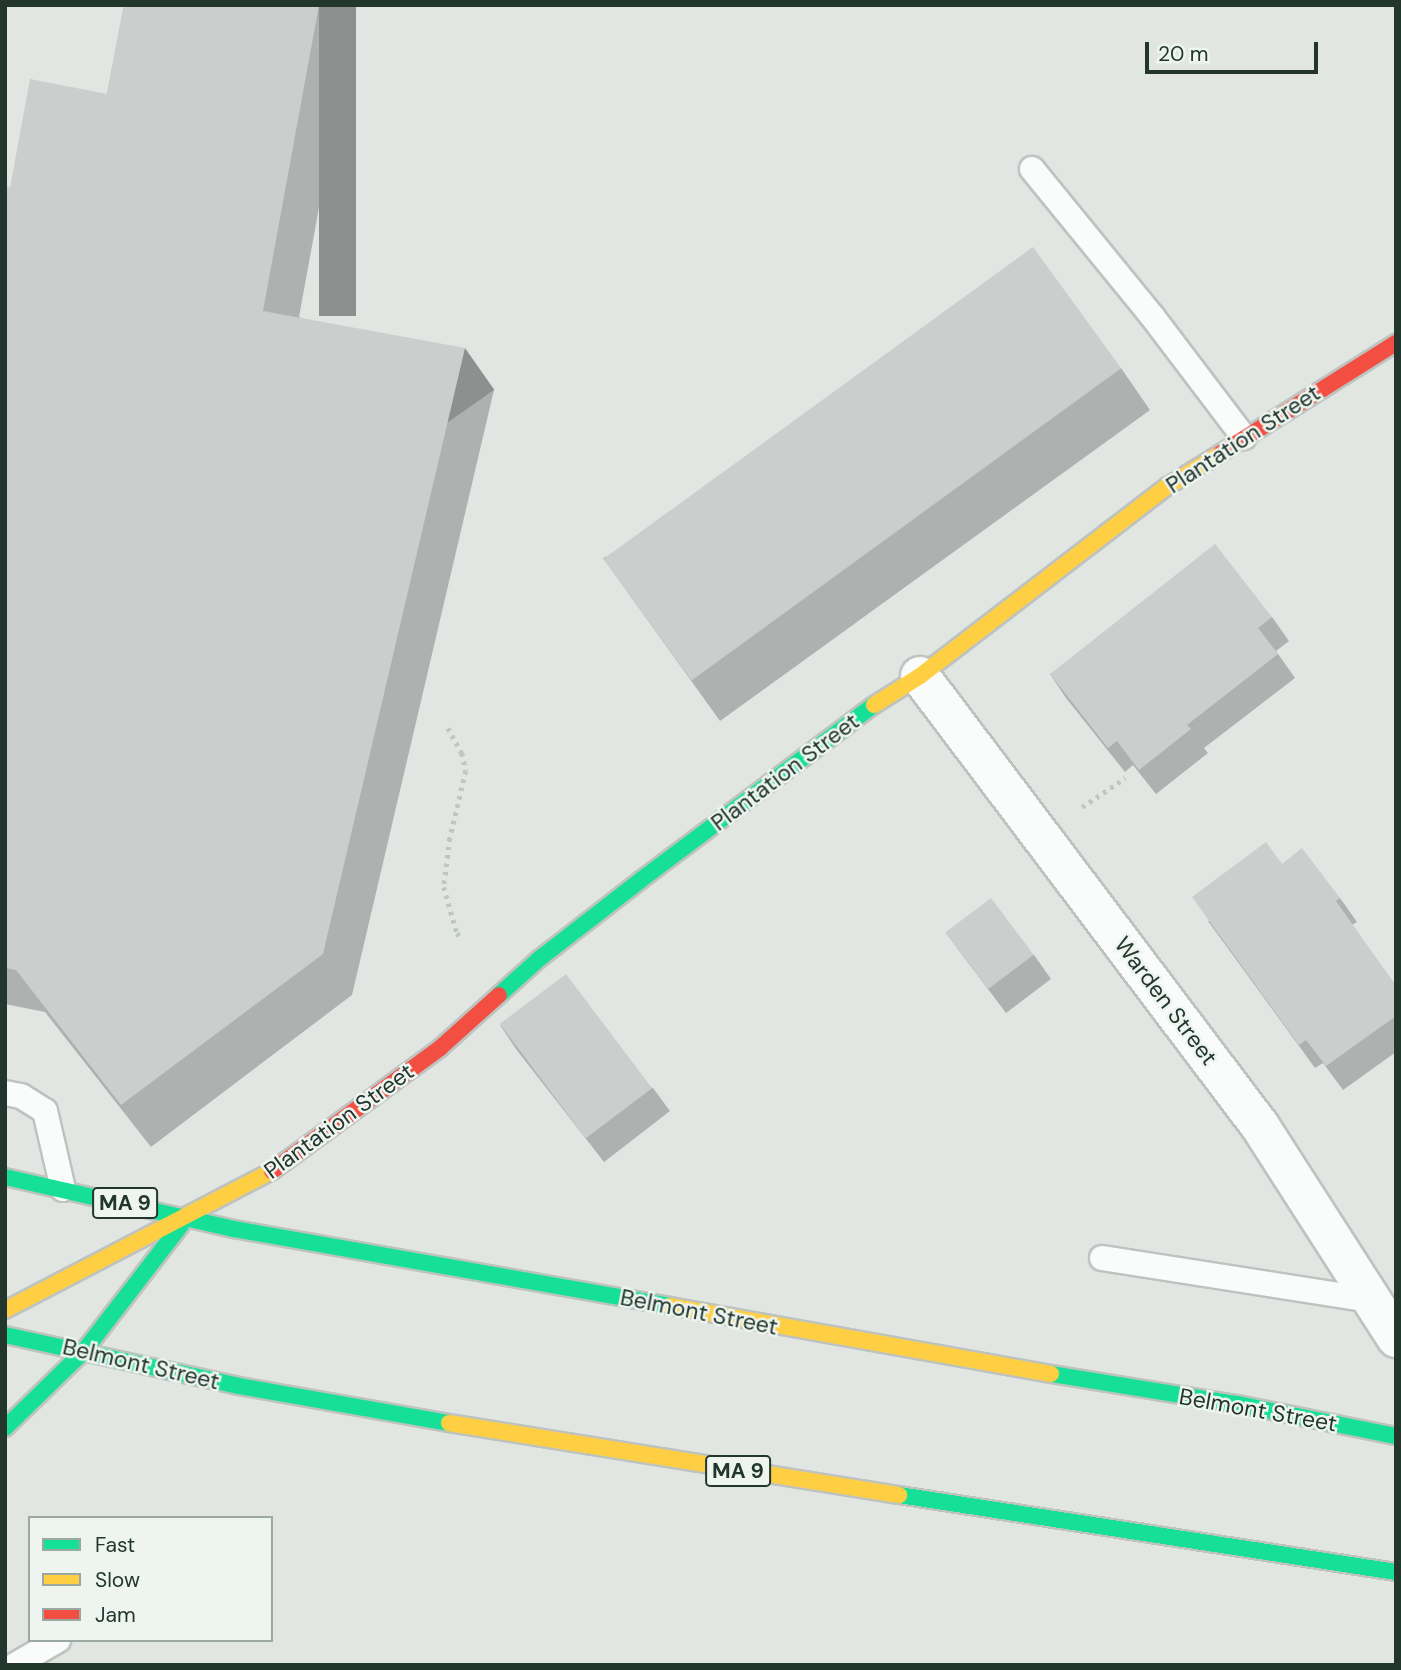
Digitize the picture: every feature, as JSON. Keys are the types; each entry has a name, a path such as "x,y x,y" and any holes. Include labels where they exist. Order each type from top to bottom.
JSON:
{"main road":[{"name":"Plantation Street","path":"5,1310 187,1218 280,1167 440,1048 539,958 883,698 920,676 1088,545 1168,486 1396,342"},
{"name":"Belmont Street","path":"5,1177 375,1256 577,1289 918,1352 1237,1404 1396,1436"},
{"name":"Plantation Street","path":"5,1428 84,1351 187,1218"},
{"name":"Belmont Street","path":"5,1335 239,1386 570,1444 1050,1521 1263,1549 1396,1572"}],"street":[{"name":"Warden Street","path":"920,676 1259,1126 1396,1338"}],"lane":[{"path":"1032,169 1143,306 1244,438"},
{"path":"5,1093 20,1096 45,1111 63,1189"},
{"path":"1102,1258 1371,1300"},
{"path":"15,1665 55,1642"}],"path":[{"path":"448,728 462,753 466,771 450,838 444,887 457,933 462,939"},
{"path":"1070,815 1125,778"}],"building":[{"path":"124,5 319,5 263,311 465,348 323,954 121,1105 16,970 5,968 5,187 10,188 30,79 107,94"},
{"path":"1033,247 1121,368 692,680 603,559"},
{"path":"1215,544 1272,617 1258,628 1278,654 1187,725 1191,729 1139,770 1117,741 1108,748 1050,674"},
{"path":"1266,842 1282,864 1302,848 1340,898 1336,901 1396,986 1396,1016 1326,1066 1306,1040 1299,1045 1192,897"},
{"path":"991,898 1034,955 988,989 945,932"},
{"path":"566,974 652,1088 586,1138 500,1024"}],"traffic: fast":[{"path":"499,995 539,959 642,879 874,705"},
{"path":"5,1177 234,1229 670,1306"},
{"path":"5,1428 84,1351 181,1225"},
{"path":"5,1335 239,1386 449,1423"},
{"path":"1051,1374 1237,1404 1396,1436"},
{"path":"899,1495 1396,1572"}],"traffic: slow":[{"path":"874,705 920,676 1168,486 1221,453"},
{"path":"5,1310 272,1171"},
{"path":"670,1306 1051,1374"},
{"path":"449,1423 899,1495"}],"traffic: jam":[{"path":"1221,453 1396,343"},
{"path":"272,1171 440,1048 499,995"}]}
